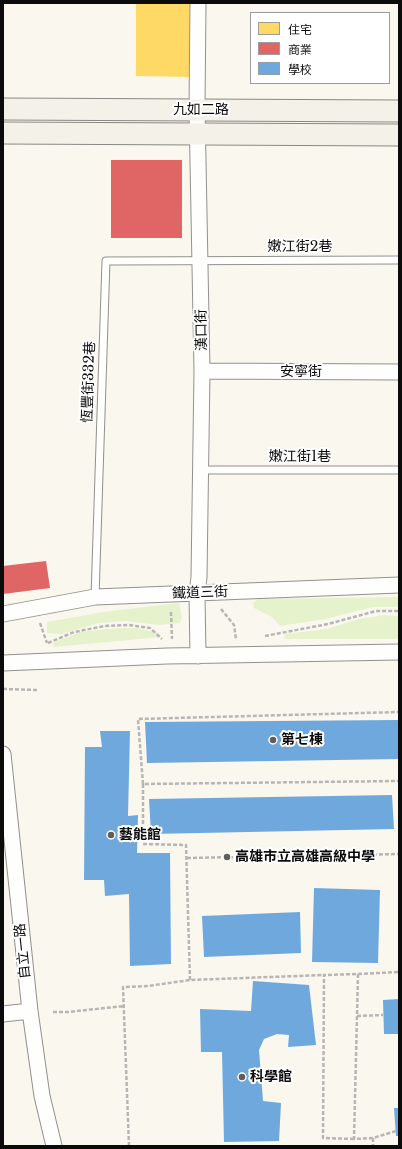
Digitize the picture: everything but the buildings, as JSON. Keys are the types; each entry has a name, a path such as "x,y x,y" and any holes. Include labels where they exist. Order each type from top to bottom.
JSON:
{"street":[{"name":"漢口街","path":"198,3 197,109 202,372 199,577 197,594 198,656"},
{"name":"九如二路","path":"3,110 197,109 399,111"},
{"name":"九如二路","path":"3,133 399,135"},
{"name":"安寧街","path":"202,372 399,372"},
{"name":"鐵道三街","path":"3,614 96,597 399,585"},
{"path":"3,663 198,656 399,652"},
{"name":"自立一路","path":"3,754 5,804 30,1011 42,1096 54,1146"},
{"path":"3,1014 30,1011"}],"lane":[{"name":"嫩江街2巷","path":"201,260 399,260"},
{"name":"恆豐街332巷","path":"96,597 106,261 201,260"},
{"name":"嫩江街1巷","path":"201,470 399,470"}],"path":[{"path":"221,608 234,625 236,642"},
{"path":"258,637 328,624 360,614 399,611"},
{"path":"170,640 173,638 171,612"},
{"path":"40,623 48,643 47,647"},
{"path":"48,643 87,628 129,625 150,628 166,643"},
{"path":"3,689 37,690"},
{"path":"190,980 186,845 143,844 143,784 138,719 399,712"},
{"path":"143,784 399,780"},
{"path":"187,858 399,854"},
{"path":"129,1146 123,987 148,986 190,980 399,972"},
{"path":"354,1139 358,974"},
{"path":"324,975 323,1138 373,1138 396,1130"},
{"path":"53,1012 68,1012 124,1006"},
{"path":"357,1016 384,1015"},
{"path":"373,1138 373,1146"}],"green space":[{"path":"399,597 399,607 373,607 325,619 280,626 272,617 254,608 253,603 258,599"},
{"path":"179,603 182,617 180,623 159,625 125,621 99,623 61,634 47,633 47,622 110,611"},
{"path":"385,615 399,616 399,639 284,639 285,634 327,629 359,619"},
{"path":"119,628 136,628 159,633 161,637 54,647 53,643 80,632"}],"place":[{"name":"第七棟","path":"273,740"},
{"name":"藝能館","path":"111,835"},
{"name":"高雄市立高雄高級中學","path":"227,857"},
{"name":"科學館","path":"242,1077"}]}
